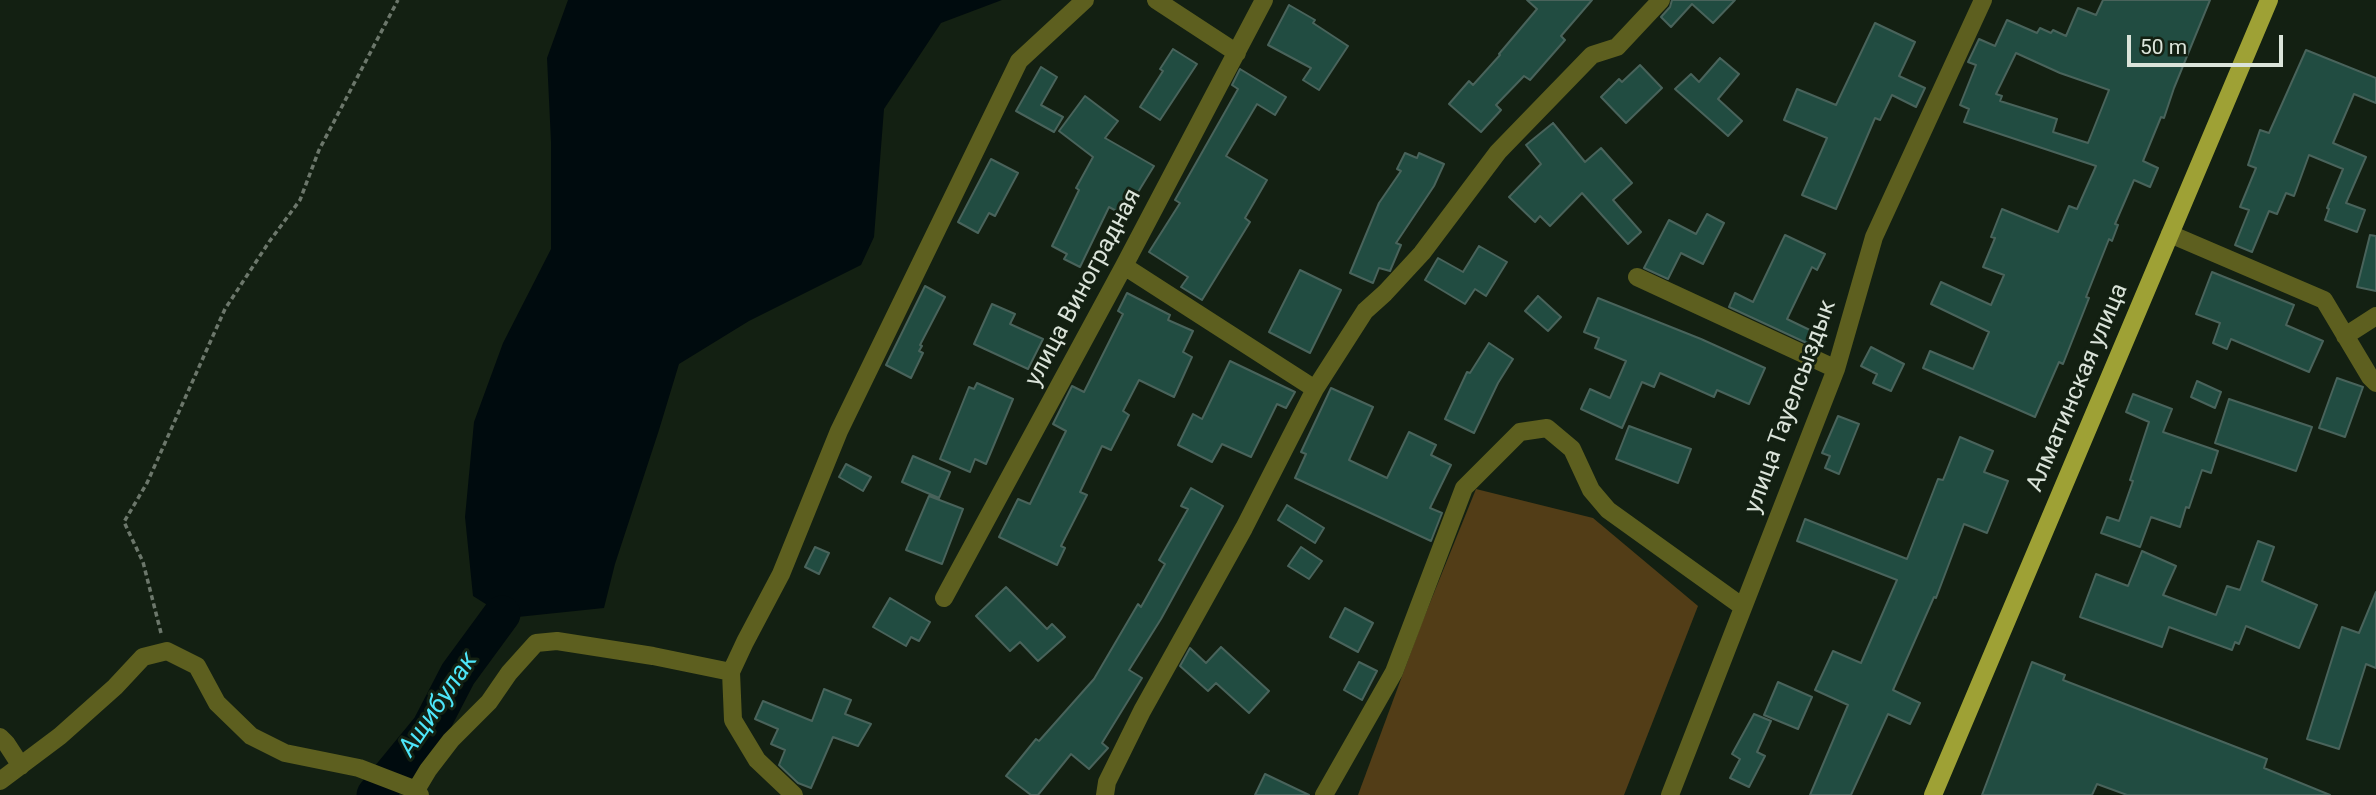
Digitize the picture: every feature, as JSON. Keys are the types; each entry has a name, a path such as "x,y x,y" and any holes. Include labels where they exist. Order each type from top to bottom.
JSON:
{"main road":[{"name":"Алматинская улица","path":"1933,795 2269,0"}],"street":[{"path":"794,795 757,760 733,720 731,673 781,574 839,432 1019,61 1085,0"},
{"path":"1156,0 1237,53"},
{"name":"улица Виноградная","path":"944,598 1265,0"},
{"path":"1105,795 1107,782 1142,711 1244,528 1315,389 1365,312 1422,253 1498,152 1592,55 1617,47 1661,0"},
{"name":"улица Тауелсыздык","path":"1670,795 1836,369 1874,237 1983,0"},
{"path":"2170,234 2324,300 2376,383"},
{"path":"1124,266 1315,389"},
{"path":"1637,277 1836,369"},
{"path":"2346,336 2376,316"},
{"path":"1324,795 1394,672 1464,488 1520,432 1547,428 1572,449 1591,490 1608,510 1743,607"},
{"path":"0,781 60,736 143,657 167,651 197,666 217,703 251,736 285,753 359,768 418,793 428,770 451,740 489,702 509,673 536,643 556,641 653,656 731,673"},
{"path":"0,737 21,765"}],"path":[{"path":"167,651 143,562 124,522 147,483 225,309 300,200 318,150 398,0"}],"shaded area":[{"path":"568,0 1002,0 941,23 884,109 874,237 861,265 749,321 679,364 615,564 604,608 508,618 473,596 465,517 474,422 503,343 551,249 551,142 547,58"},
{"path":"1476,489 1593,518 1698,606 1624,795 1358,795 1421,625"}],"building":[{"path":"1527,0 1592,0 1561,36 1565,40 1530,80 1524,76 1496,105 1501,110 1481,132 1449,104 1469,81 1473,85 1537,9"},
{"path":"1672,0 1735,0 1713,23 1692,4 1671,27 1661,17 1670,7"},
{"path":"2103,0 2210,0 2164,118 2161,117 2143,161 2158,168 2150,187 2134,180 2115,224 2118,225 2112,241 2109,239 2086,297 2089,298 2063,364 2059,362 2035,417 1923,368 1930,351 1973,369 1989,332 1931,304 1941,282 1991,305 2004,275 1983,267 1995,238 1991,237 2002,209 2058,232 2069,206 2077,209 2096,166 1964,122 1969,109 1960,105 1976,65 1968,62 1979,39 1995,46 2007,20 2037,33 2040,28 2066,36 2078,8 2096,15","holes":["2016,53 2060,73 2109,90 2088,143 2053,132 2057,119 2000,101 2002,96 1996,94"]},
{"path":"1289,5 1315,20 1313,23 1348,46 1319,90 1303,80 1311,68 1268,45"},
{"path":"1875,23 1915,42 1899,76 1925,88 1916,107 1892,95 1880,120 1875,118 1836,209 1802,195 1827,138 1784,120 1797,89 1836,105"},
{"path":"1173,49 1197,64 1160,120 1140,107 1163,71 1160,69"},
{"path":"2306,50 2376,78 2376,103 2354,94 2333,143 2366,157 2346,203 2365,210 2357,232 2325,220 2329,209 2327,208 2343,169 2309,155 2294,196 2286,193 2277,214 2269,211 2252,252 2235,245 2249,210 2240,207 2256,168 2248,165 2260,130 2269,133"},
{"path":"1720,58 1739,74 1718,99 1742,121 1728,136 1675,89 1691,74 1699,82"},
{"path":"1640,65 1662,88 1626,123 1601,97 1619,79 1622,82"},
{"path":"1041,67 1057,77 1041,105 1063,117 1054,132 1016,111"},
{"path":"1240,69 1286,97 1275,115 1257,104 1226,156 1267,180 1245,218 1250,222 1202,300 1181,287 1188,277 1149,252 1180,203 1175,200 1238,89 1232,85"},
{"path":"1085,96 1118,121 1105,138 1154,166 1124,215 1109,207 1080,267 1064,259 1067,254 1052,246 1079,190 1076,188 1093,157 1059,131"},
{"path":"1553,123 1585,162 1601,148 1632,183 1613,200 1641,232 1628,244 1582,193 1550,226 1540,216 1535,222 1509,197 1541,164 1526,145"},
{"path":"1405,153 1417,158 1419,153 1444,164 1434,186 1396,243 1401,245 1390,271 1379,268 1373,283 1350,273 1379,203 1401,171 1397,169"},
{"path":"991,159 1018,173 995,216 989,213 978,233 958,222"},
{"path":"1707,214 1724,223 1703,264 1681,253 1668,279 1644,268 1669,220 1696,234"},
{"path":"1785,235 1825,254 1817,270 1812,267 1787,319 1816,333 1811,345 1729,307 1735,293 1753,302"},
{"path":"2370,235 2376,236 2376,291 2357,287"},
{"path":"1479,246 1507,262 1486,296 1475,289 1465,304 1425,280 1438,258 1463,272"},
{"path":"1300,270 1341,290 1310,353 1269,332"},
{"path":"2212,272 2294,305 2286,325 2323,341 2309,372 2231,339 2227,349 2213,343 2220,323 2196,314"},
{"path":"925,286 945,297 920,345 922,346 919,351 923,353 911,378 886,365"},
{"path":"1127,293 1170,315 1168,320 1193,331 1183,352 1192,357 1174,397 1139,380 1123,411 1129,415 1111,450 1102,446 1080,492 1087,495 1061,546 1065,548 1057,565 999,537 1018,499 1030,504 1066,431 1053,424 1072,386 1084,392 1123,314 1118,311"},
{"path":"1538,296 1561,317 1548,331 1525,311"},
{"path":"1598,298 1765,368 1749,404 1717,390 1714,397 1660,373 1654,387 1642,382 1622,428 1581,409 1590,389 1610,398 1626,361 1595,348 1599,338 1584,332"},
{"path":"992,304 1015,314 1010,324 1043,339 1028,369 974,344"},
{"path":"1489,343 1513,359 1474,433 1445,419 1467,372 1470,373"},
{"path":"1871,347 1904,364 1891,391 1873,383 1877,374 1861,366"},
{"path":"1230,361 1295,392 1286,408 1277,404 1251,457 1222,444 1212,462 1178,445 1193,414 1202,419"},
{"path":"2337,378 2363,387 2345,437 2319,428"},
{"path":"2197,381 2221,392 2215,408 2191,397"},
{"path":"977,383 1013,399 986,464 975,459 970,472 940,459 969,387 974,389"},
{"path":"1331,388 1373,407 1349,460 1387,478 1409,432 1436,445 1431,455 1451,465 1430,508 1442,513 1431,541 1295,478 1306,454 1301,452"},
{"path":"2133,394 2172,409 2163,432 2218,451 2211,473 2202,470 2180,527 2151,517 2140,547 2101,533 2107,517 2119,521 2149,422 2126,412"},
{"path":"2229,399 2312,427 2296,471 2215,443"},
{"path":"1838,416 1859,424 1839,474 1825,468 1830,456 1822,453"},
{"path":"1629,426 1691,449 1678,483 1616,459"},
{"path":"1960,437 1993,451 1984,472 2008,481 1987,533 1964,524 1936,598 1934,597 1893,690 1920,703 1910,724 1888,714 1851,795 1810,795 1848,705 1815,690 1833,651 1861,663 1897,580 1797,541 1805,519 1907,559 1938,479 1943,480"},
{"path":"913,456 950,472 939,498 902,482"},
{"path":"846,464 871,477 863,491 839,477"},
{"path":"1191,488 1223,506 1161,619 1129,670 1142,678 1102,743 1108,748 1089,769 1071,754 1038,795 1031,795 1006,776 1036,739 1039,741 1094,679 1138,604 1141,607 1165,564 1159,560 1188,509 1181,506"},
{"path":"929,496 963,509 942,564 906,550"},
{"path":"1287,505 1324,528 1315,543 1278,520"},
{"path":"2258,541 2274,547 2262,581 2317,605 2299,648 2246,626 2239,644 2235,642 2232,650 2169,627 2162,647 2080,617 2096,574 2128,586 2142,551 2176,566 2163,595 2216,615 2227,586 2240,590"},
{"path":"815,547 829,553 819,574 805,567"},
{"path":"1301,547 1322,561 1309,579 1288,566"},
{"path":"1006,587 1047,629 1052,624 1065,637 1038,661 1020,642 1010,651 976,616"},
{"path":"2376,592 2376,668 2366,664 2339,749 2307,739 2342,627 2359,633"},
{"path":"890,598 930,622 919,641 911,637 906,646 873,627"},
{"path":"1345,608 1373,623 1358,652 1330,637"},
{"path":"1221,647 1269,691 1249,713 1216,683 1208,691 1180,666 1190,648 1206,663"},
{"path":"1359,662 1377,671 1362,700 1344,690"},
{"path":"2032,662 2065,675 2063,680 2267,759 2264,768 2330,795 2127,795 2097,784 2092,795 1982,795"},
{"path":"1778,682 1812,697 1798,729 1764,715"},
{"path":"824,689 851,700 845,714 871,724 858,746 833,737 811,788 798,783 779,765 785,750 771,744 778,729 755,719 763,701 812,721"},
{"path":"1754,714 1771,721 1757,752 1765,756 1749,787 1730,778 1740,759 1732,754"},
{"path":"1265,774 1309,795 1255,795"}],"waterway":[{"name":"Ащибулак","path":"375,795 430,728 458,674 502,614"}]}
